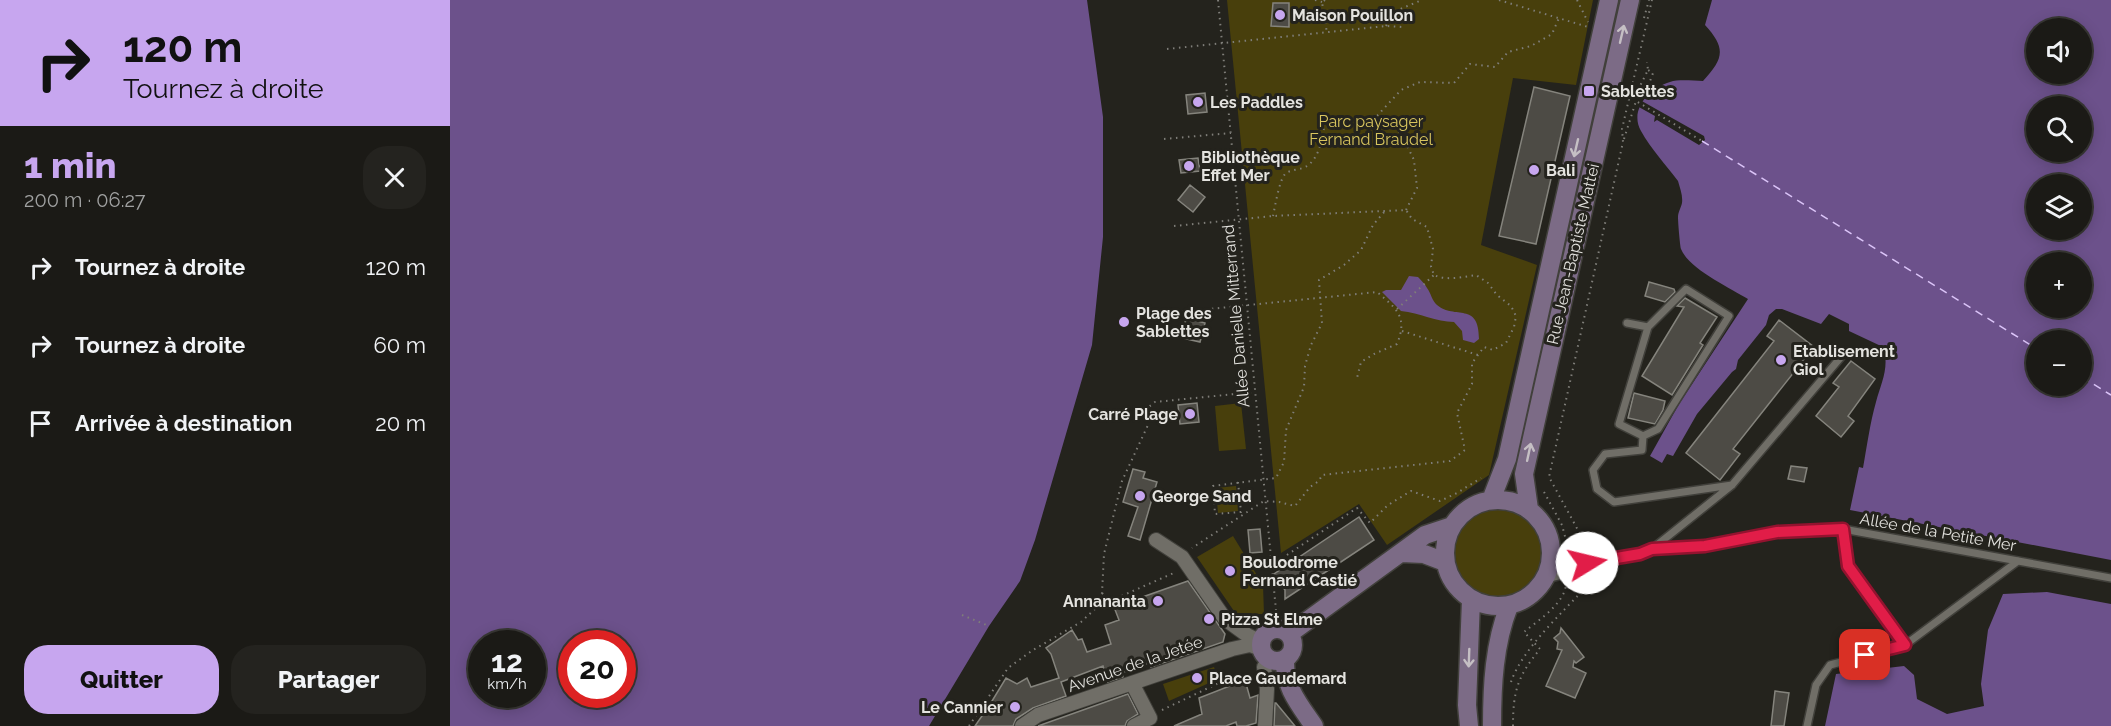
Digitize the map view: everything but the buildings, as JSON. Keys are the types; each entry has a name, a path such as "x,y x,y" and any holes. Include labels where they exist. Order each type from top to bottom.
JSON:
{"main road":[{"name":"Rue Jean-Baptiste Mattei","path":"1491,500 1507,459 1609,0"},
{"name":"Rue Jean-Baptiste Mattei","path":"1529,509 1524,474 1630,0"},
{"path":"1491,500 1517,503 1529,509 1544,525 1551,545 1550,568 1545,579 1530,597 1509,606 1489,606 1471,600 1454,584 1445,562 1445,544 1452,526 1462,513 1476,504 1491,500"},
{"path":"1314,726 1290,691 1270,652 1269,631 1283,632 1401,554 1425,535 1452,526"},
{"path":"1401,554 1424,554 1445,562"},
{"path":"1469,726 1467,705 1471,600"},
{"path":"1492,726 1492,690 1500,627 1509,606"},
{"path":"1270,652 1293,648 1293,643 1283,632"}],"street":[{"path":"1156,540 1182,557 1225,619 1270,652 1264,668 1267,698 1265,726"},
{"name":"Avenue de la Jetée","path":"1022,726 1038,715 1232,649 1250,645 1270,652"},
{"path":"1267,698 1286,680"},
{"path":"1132,683 1155,714 1134,726"}],"lane":[{"path":"1686,289 1729,316 1658,429 1643,436 1619,424 1648,327 1686,289"},
{"path":"1627,323 1648,327"},
{"name":"Allée de la Petite Mer","path":"1587,559 1640,554 1652,549 1732,485 1841,357"},
{"path":"1643,436 1642,450 1605,454 1593,470 1597,489 1614,502 1732,485"},
{"name":"Allée de la Petite Mer","path":"1652,549 1705,546 1777,532 1843,529 2111,578"},
{"path":"1843,529 1848,566 1905,645"},
{"path":"1551,545 1567,557 1587,559"},
{"path":"1545,579 1566,574 1587,559"},
{"path":"1807,726 1816,685 1830,665 1905,645 2018,561"}],"path":[{"name":"Allée Danielle Mitterrand","path":"1218,0 1264,479 1264,501 1283,632"},
{"path":"1315,0 1323,1 1327,33"},
{"path":"1386,26 1393,12 1422,0"},
{"path":"1499,0 1591,27 1577,0"},
{"path":"1623,142 1622,129 1652,0"},
{"path":"1273,216 1282,179 1287,172 1307,166 1313,160 1322,143 1324,127 1376,117 1401,90 1420,82 1454,83 1470,64 1495,67 1508,52 1531,46 1552,34 1559,18"},
{"path":"1167,49 1386,26 1403,27"},
{"path":"1638,90 1647,70 1647,62"},
{"path":"1587,559 1579,532 1549,477 1623,142 1636,100 1646,92 1653,73 1647,70"},
{"path":"1636,100 1702,141"},
{"path":"1376,117 1401,133 1414,160 1417,188 1406,210"},
{"path":"1164,139 1230,133"},
{"path":"1174,226 1273,216 1406,210"},
{"path":"1182,557 1190,549 1264,501 1294,506 1322,475 1450,461 1465,450 1457,413 1472,384 1472,363 1484,347 1493,350 1506,343 1514,327 1516,316 1511,306 1497,295 1488,283 1476,275 1441,278 1434,275 1431,267 1433,249 1427,227 1412,219 1406,210"},
{"path":"1238,483 1241,512 1215,514 1213,486 1276,478 1284,462 1286,430 1304,387 1305,366 1311,345 1322,323 1319,280 1344,265 1361,250 1373,225 1385,211"},
{"path":"1397,309 1434,275"},
{"path":"1170,313 1377,292 1397,309 1402,331 1396,344 1361,362 1357,378"},
{"path":"1402,331 1478,355"},
{"path":"969,726 1008,668 1033,650 1081,622 1095,609 1102,593 1104,554 1122,482 1148,425 1145,410 1155,402 1255,392"},
{"path":"1272,566 1357,508 1370,523 1388,505 1411,491 1440,501 1481,479 1486,472"},
{"path":"1543,490 1562,525 1569,550 1567,557"},
{"path":"1513,726 1516,687 1524,669 1540,649 1524,632 1544,616 1566,593 1566,574"},
{"path":"1510,684 1516,667 1525,654 1587,586 1588,575"},
{"path":"962,615 989,626"},
{"path":"1155,714 1221,682 1215,662 1233,655 1232,649"}],"green space":[{"name":"Parc paysager Fernand Braudel","path":"1227,0 1593,0 1576,85 1513,78 1481,245 1537,265 1489,475 1387,545 1359,504 1281,553"},
{"path":"1241,403 1246,449 1219,451 1215,406"},
{"path":"1236,486 1238,511 1218,513 1216,488"},
{"path":"1498,500 1518,504 1536,515 1547,533 1551,553 1547,573 1536,591 1518,602 1498,606 1478,602 1460,591 1449,573 1445,553 1449,533 1460,515 1478,504"},
{"name":"Boulodrome Fernand Castié","path":"1233,536 1263,585 1264,614 1236,614 1197,557"},
{"path":"1214,667 1218,679 1169,701 1163,684"}],"shaded area":[{"path":"450,0 1087,0 1103,117 1103,237 1092,345 1035,540 1020,581 989,626 929,726 450,726"},
{"path":"1712,0 2111,0 2111,560 1850,510 1859,467 1863,468 1886,361 1883,347 1849,331 1849,324 1829,314 1821,324 1782,309 1776,309 1769,315 1766,325 1738,360 1736,369 1697,414 1673,456 1667,454 1662,463 1650,456 1679,404 1748,299 1701,271 1685,256 1681,249 1680,239 1678,213 1682,200 1678,181 1649,144 1638,123 1639,108 1655,89 1674,81 1703,81 1715,66 1720,54 1717,41 1705,25"},
{"path":"1409,276 1420,279 1437,305 1470,315 1478,327 1479,339 1474,343 1463,340 1462,331 1454,322 1401,311 1382,292 1401,290"},
{"path":"2047,592 2111,604 2111,726 1825,726 1836,674 1904,666 1914,675 1917,699 1947,714 1984,706 1981,684 1988,630 2003,594"}],"pier":[{"path":"1640,100 1704,136 1705,140 1699,145 1657,120 1654,122 1655,116 1637,106"}],"ferry route":[{"path":"1702,141 2026,342"},
{"path":"2092,383 2111,395"}],"place":[{"name":"Maison Pouillon","path":"1280,15"},
{"name":"Sablettes","path":"1589,91"},
{"name":"Les Paddles","path":"1198,102"},
{"name":"Bibliothèque Effet Mer","path":"1189,166"},
{"name":"Bali","path":"1534,170"},
{"name":"Plage des Sablettes","path":"1124,322"},
{"name":"Etablisement Giol","path":"1781,360"},
{"name":"Carré Plage","path":"1190,414"},
{"name":"George Sand","path":"1140,496"},
{"name":"Boulodrome Fernand Castié","path":"1230,571"},
{"name":"Annananta","path":"1158,601"},
{"name":"Pizza St Elme","path":"1209,619"},
{"name":"Place Gaudemard","path":"1197,678"},
{"name":"Le Cannier","path":"1015,707"}],"route":[{"path":"1587,563 1640,554 1652,549 1705,546 1777,532 1843,529 1848,566 1905,645 1865,655"}]}
